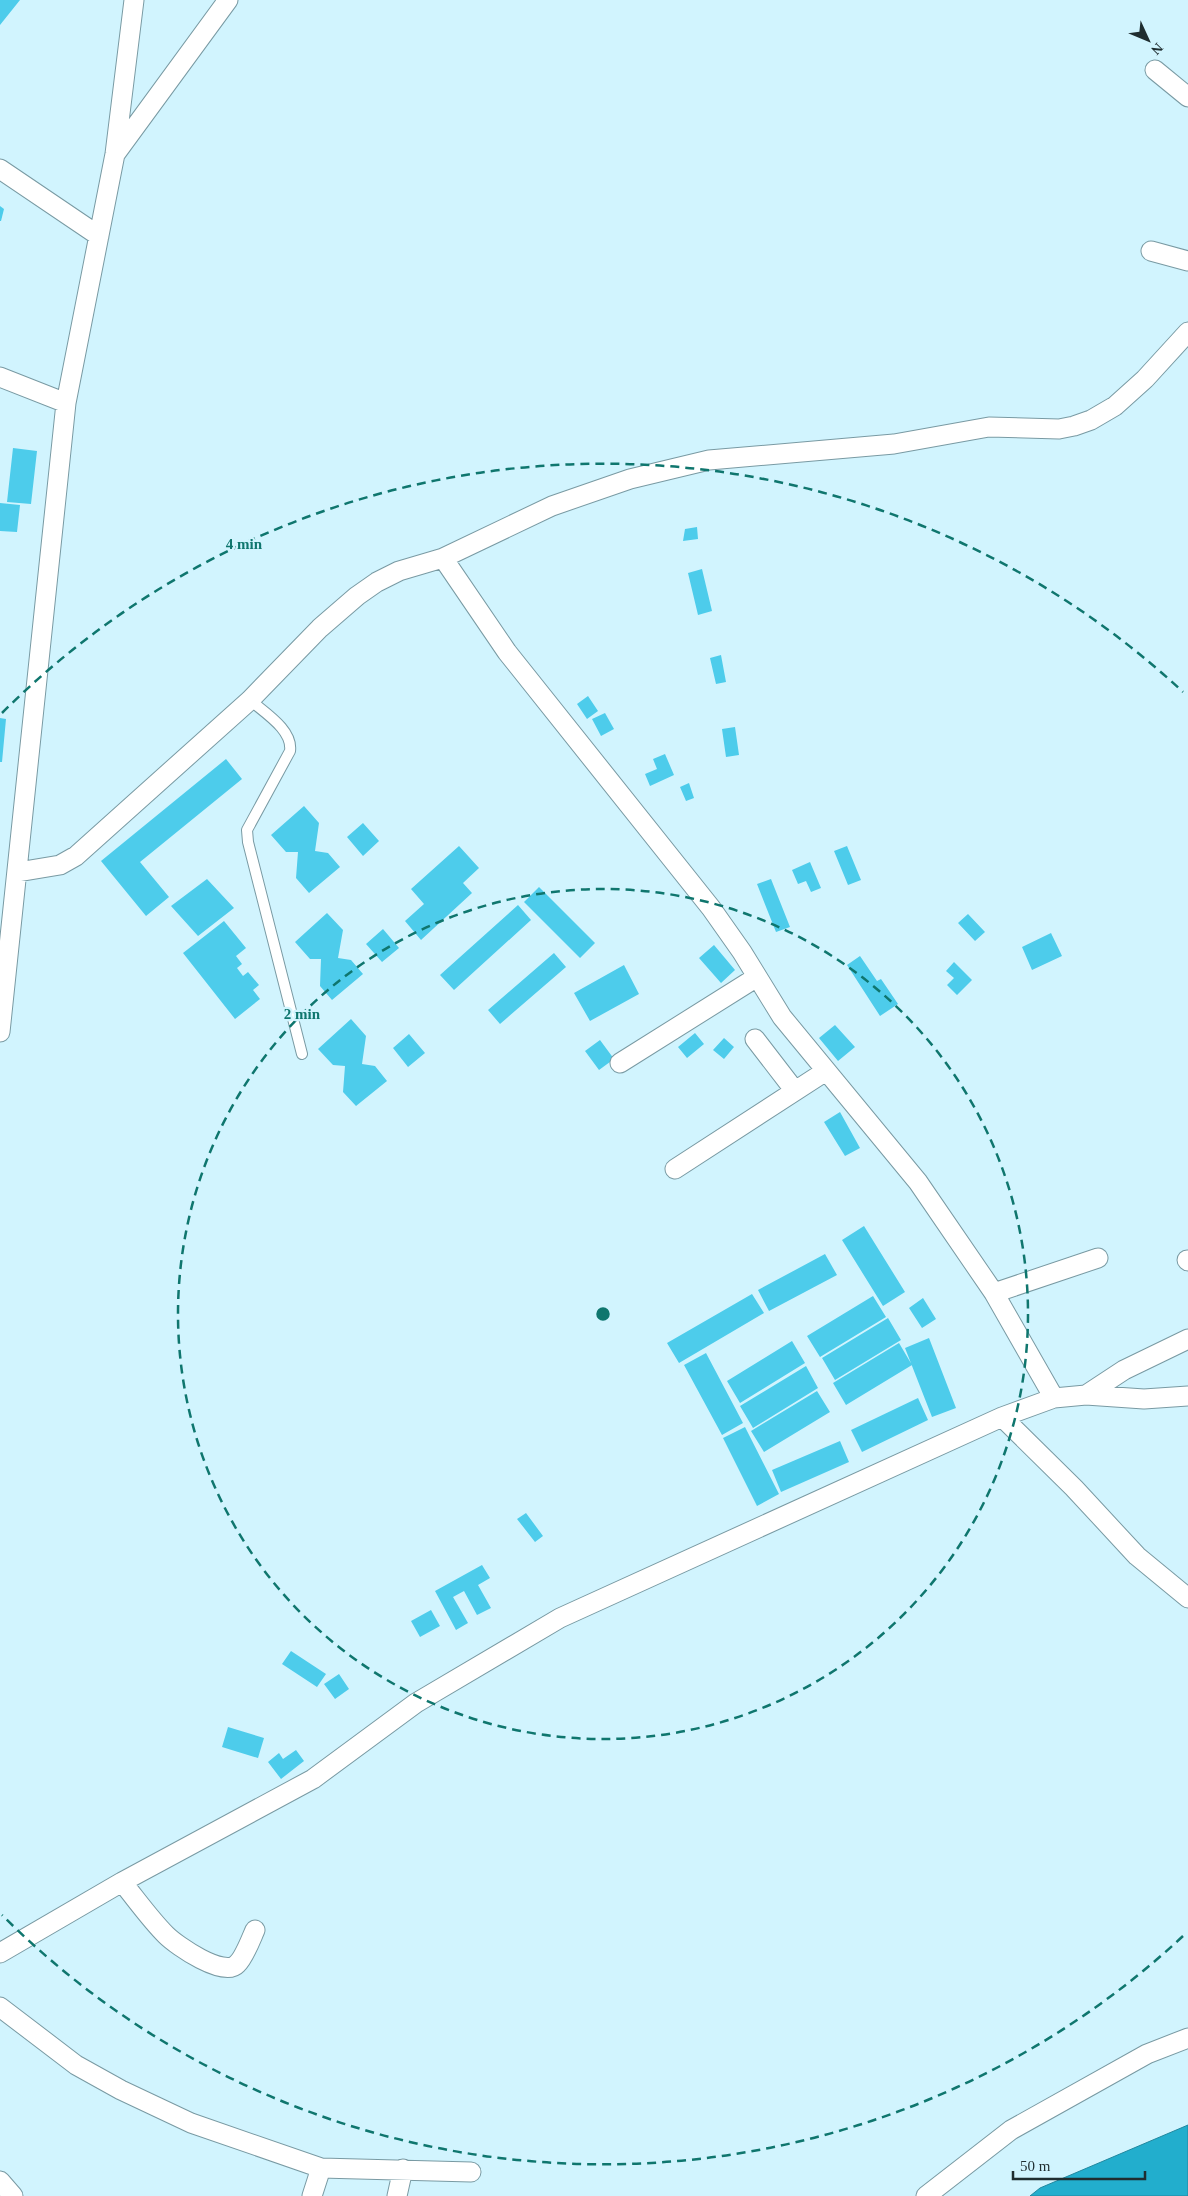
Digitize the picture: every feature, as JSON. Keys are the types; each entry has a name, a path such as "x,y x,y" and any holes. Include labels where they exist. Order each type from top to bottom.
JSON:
{"street":[{"path":"0,1032 66,403 115,154 134,0"},
{"path":"115,154 228,0"},
{"path":"1155,70 1188,97"},
{"path":"0,169 99,236"},
{"path":"1151,250 1188,260"},
{"path":"18,872 60,864 76,856 250,700 320,628 357,596 377,582 399,571 443,558 552,506 630,479 709,460 894,444 989,427 1059,429 1074,426 1091,420 1115,406 1145,379 1188,332"},
{"path":"0,377 66,403"},
{"path":"443,558 507,652 710,908 757,977 782,1018 918,1182 994,1293 1054,1398"},
{"path":"620,1063 757,977"},
{"path":"755,1039 795,1091"},
{"path":"675,1169 826,1071"},
{"path":"994,1293 1098,1258"},
{"path":"1086,1395 1124,1370 1188,1339"},
{"path":"0,1953 122,1882 313,1780 416,1703 560,1618 1002,1417 1054,1398 1086,1395 1144,1399 1188,1396"},
{"path":"1002,1417 1074,1488 1137,1556 1188,1598"},
{"path":"122,1882 167,1936 188,1951 218,1967 228,1969 237,1964 256,1930"},
{"path":"0,2007 76,2065 190,2123 321,2168 471,2172"},
{"path":"926,2196 1011,2130 1147,2054 1188,2038"},
{"path":"312,2196 321,2168"},
{"path":"397,2196 403,2170"},
{"path":"0,2181 12,2196"}],"lane":[{"path":"250,700 288,735 291,743 290,751 247,830 248,842 302,1054"}],"water":[{"path":"1188,2125 1188,2196 1030,2196 1040,2188"}],"building":[{"path":"0,0 20,0 0,25"},
{"path":"0,206 4,209 1,221 0,221"},
{"path":"13,448 37,451 31,504 7,502"},
{"path":"0,503 20,505 17,532 0,531"},
{"path":"697,527 698,539 683,541 685,529"},
{"path":"702,569 712,611 698,615 688,573"},
{"path":"721,655 726,682 716,684 710,658"},
{"path":"588,696 598,711 587,719 577,704"},
{"path":"605,713 614,729 601,736 592,719"},
{"path":"0,718 6,719 2,762 0,762"},
{"path":"735,727 739,755 726,757 722,729"},
{"path":"665,754 674,775 650,786 645,774 657,769 653,759"},
{"path":"226,759 242,779 140,862 169,897 146,916 101,861"},
{"path":"689,783 694,798 686,801 680,787"},
{"path":"304,806 319,823 315,851 328,853 340,867 309,893 296,878 298,852 286,852 271,835"},
{"path":"363,823 379,841 363,856 347,837"},
{"path":"459,846 479,868 463,883 472,893 421,940 405,921 424,904 411,889"},
{"path":"847,846 861,880 848,885 834,851"},
{"path":"810,862 821,888 811,892 806,881 798,884 792,870"},
{"path":"207,879 234,908 198,936 171,906"},
{"path":"771,879 790,927 776,932 757,884"},
{"path":"539,887 595,943 580,958 524,902"},
{"path":"518,905 531,920 454,990 440,975"},
{"path":"327,913 343,930 338,958 351,960 363,974 332,1000 320,986 321,959 310,959 295,942"},
{"path":"968,914 985,932 975,941 958,923"},
{"path":"224,921 246,948 236,956 242,964 237,968 243,976 248,972 259,985 253,990 260,999 235,1019 183,953"},
{"path":"383,929 399,948 382,962 366,944"},
{"path":"1051,933 1062,956 1032,970 1022,947"},
{"path":"714,945 735,970 721,983 699,958"},
{"path":"554,953 566,967 500,1024 488,1010"},
{"path":"860,956 877,981 881,979 898,1004 880,1016 847,965"},
{"path":"954,962 972,980 957,995 947,985 954,978 946,971"},
{"path":"624,965 639,994 590,1021 574,993"},
{"path":"351,1019 366,1036 362,1064 375,1066 387,1081 356,1106 343,1092 345,1066 333,1065 318,1049"},
{"path":"835,1025 855,1047 838,1061 819,1038"},
{"path":"695,1033 704,1044 687,1058 678,1047"},
{"path":"409,1034 425,1053 408,1067 393,1048"},
{"path":"724,1038 734,1047 724,1059 713,1050"},
{"path":"600,1040 614,1059 599,1070 585,1051"},
{"path":"840,1112 860,1148 845,1156 824,1122"},
{"path":"864,1226 905,1292 883,1306 842,1240"},
{"path":"825,1254 837,1275 769,1311 758,1290"},
{"path":"752,1294 764,1313 679,1363 667,1343"},
{"path":"873,1296 886,1317 820,1357 807,1336"},
{"path":"923,1298 936,1319 922,1328 909,1308"},
{"path":"888,1318 901,1340 835,1380 822,1358"},
{"path":"929,1338 956,1408 932,1417 905,1348"},
{"path":"792,1341 805,1363 740,1403 727,1381"},
{"path":"899,1343 912,1365 846,1405 833,1383"},
{"path":"706,1353 743,1423 722,1435 684,1365"},
{"path":"806,1366 818,1388 753,1428 740,1406"},
{"path":"817,1391 830,1412 764,1452 751,1431"},
{"path":"918,1398 928,1420 862,1452 851,1430"},
{"path":"745,1427 779,1494 757,1506 723,1438"},
{"path":"840,1441 849,1462 781,1492 772,1470"},
{"path":"526,1513 543,1536 535,1542 517,1519"},
{"path":"482,1565 490,1578 478,1585 491,1608 477,1615 464,1591 453,1597 468,1623 456,1630 435,1591"},
{"path":"431,1610 440,1626 420,1637 411,1621"},
{"path":"291,1651 326,1674 317,1687 282,1664"},
{"path":"339,1674 349,1689 335,1699 324,1684"},
{"path":"228,1727 264,1738 258,1758 222,1747"},
{"path":"296,1750 304,1761 281,1779 268,1762 279,1753 283,1759"}]}
